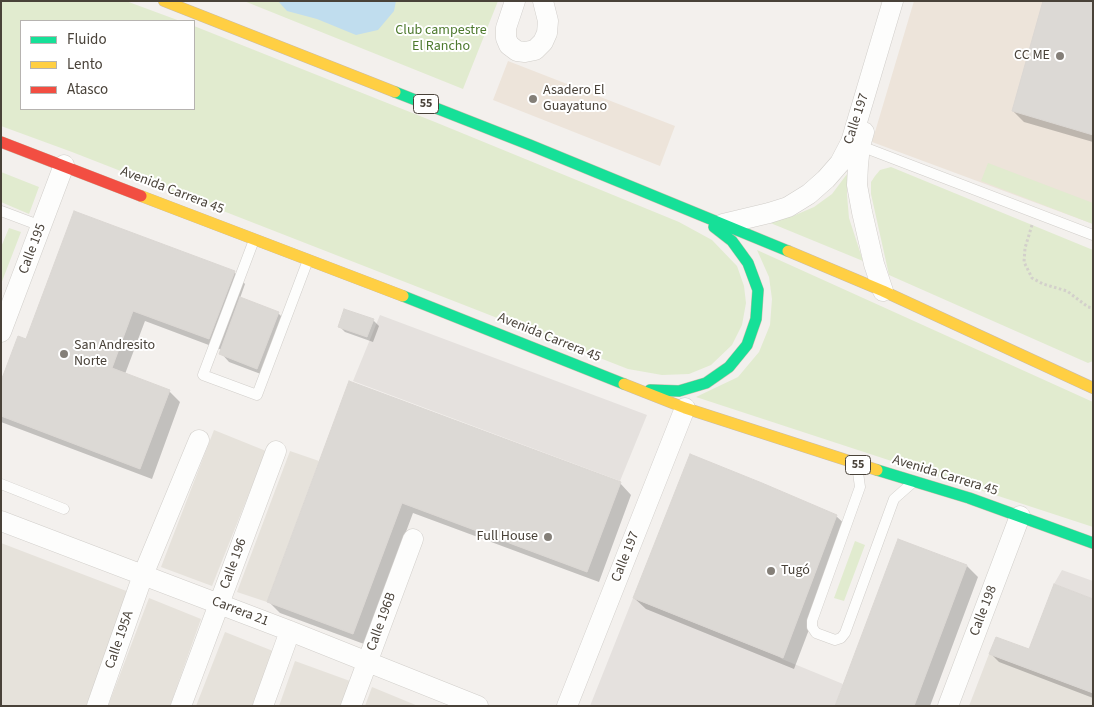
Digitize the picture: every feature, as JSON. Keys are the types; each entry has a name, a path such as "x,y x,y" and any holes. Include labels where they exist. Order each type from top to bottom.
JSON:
{"highway":[{"name":"55","path":"164,1 521,141 884,291 1093,388"},
{"name":"Avenida Carrera 45","path":"1,142 308,259 685,408 969,498 1093,543"},
{"path":"624,384 651,390 679,391 706,383 730,368 747,345 756,318 758,290 748,263 732,241 687,209"}],"street":[{"path":"515,1 506,28 506,38 509,45 517,51 526,52 535,50 543,42 547,33 548,21 543,1"},
{"name":"Calle 197","path":"884,291 874,264 862,212 857,185 855,144 893,1"},
{"name":"Calle 197","path":"723,224 769,213 788,206 809,194 840,163 855,144 904,1"},
{"name":"Calle 195","path":"2,329 64,165"},
{"name":"Calle 197","path":"567,706 685,408"},
{"name":"Calle 195A","path":"97,706 143,575 199,440"},
{"name":"Calle 196","path":"181,706 276,451"},
{"name":"Calle 198","path":"948,706 1020,516"},
{"name":"Carrera 21","path":"1,521 290,631 472,705"},
{"name":"Calle 196B","path":"351,706 413,539"},
{"path":"263,706 290,631"}],"lane":[{"path":"855,144 1093,235"},
{"path":"1,211 41,226"},
{"path":"255,239 203,375 257,395 308,259"},
{"path":"857,464 860,487 812,621 812,627 816,633 835,640 841,638 845,633 894,499 914,482"},
{"path":"1,484 64,509"}],"path":[{"path":"1034,221 1025,248 1024,262 1032,278 1067,291 1088,307 1093,308"}],"shaded area":[{"path":"914,1 1093,1 1093,224 872,142"},
{"path":"508,61 675,126 660,166 493,100"},
{"path":"380,315 647,415 620,481 353,381"},
{"path":"214,430 266,451 212,586 161,567"},
{"path":"290,451 319,461 267,602 237,592"},
{"path":"1,543 129,592 86,706 1,706"},
{"path":"1062,570 1093,581 1093,599 1054,584"},
{"path":"149,598 201,619 170,706 108,706"},
{"path":"633,598 843,684 835,706 590,706"},
{"path":"225,632 273,651 253,706 196,706"},
{"path":"989,654 1093,693 1093,706 969,706"},
{"path":"295,661 350,681 341,706 279,706"},
{"path":"372,687 418,706 365,706"}],"green space":[{"path":"1,1 126,1 177,20 20,20 20,110 195,110 195,26 679,222 712,240 737,266 744,286 746,303 742,325 732,345 711,365 689,374 662,375 628,369 1,126"},
{"name":"Club campestre El Rancho","path":"244,1 498,1 463,89"},
{"path":"988,163 1093,203 1093,224 981,181"},
{"path":"891,167 1093,250 1093,361 1088,363 889,275 871,194 871,182 880,170"},
{"path":"1,172 39,187 29,214 1,202"},
{"path":"847,174 849,218 863,261 768,222 793,216 814,207 832,194"},
{"path":"9,228 21,232 1,284 1,247"},
{"path":"757,250 1093,402 1093,527 696,397 738,377 759,352 770,325 772,299 769,277"},
{"path":"855,541 865,545 844,601 834,598"}],"water":[{"path":"278,1 396,1 394,11 378,30 356,35 317,19 287,11"}],"building":[{"name":"CC ME","path":"1043,1 1093,1 1093,135 1012,111"},
{"name":"San Andresito Norte","path":"74,211 235,271 209,339 133,311 112,368 170,390 140,469 1,416 1,381 18,336 26,339"},
{"path":"240,297 279,312 257,369 219,354"},
{"path":"344,309 374,319 367,337 338,327"},
{"name":"Full House","path":"349,381 621,482 587,572 402,503 353,634 267,602"},
{"path":"690,454 837,515 783,658 633,598"},
{"path":"898,539 967,565 914,706 835,706"},
{"path":"1054,584 1093,599 1093,693 989,654 996,637 1029,649"}],"traffic: fast":[{"path":"395,92 530,145 788,251"},
{"path":"650,390 679,391 706,383 729,367 747,345 756,319 758,290 748,263 732,241 714,227"},
{"path":"403,296 624,384"},
{"path":"877,470 969,498 1093,543"}],"traffic: slow":[{"path":"164,1 395,92"},
{"path":"141,196 403,296"},
{"path":"788,251 883,291 1093,388"},
{"path":"624,384 685,408 877,470"}],"traffic: jam":[{"path":"1,142 141,196"}],"place":[{"name":"CC ME","path":"1060,56"},
{"name":"Asadero El Guayatuno","path":"533,99"},
{"name":"San Andresito Norte","path":"64,354"},
{"name":"Full House","path":"548,537"},
{"name":"Tugó","path":"771,571"}]}
